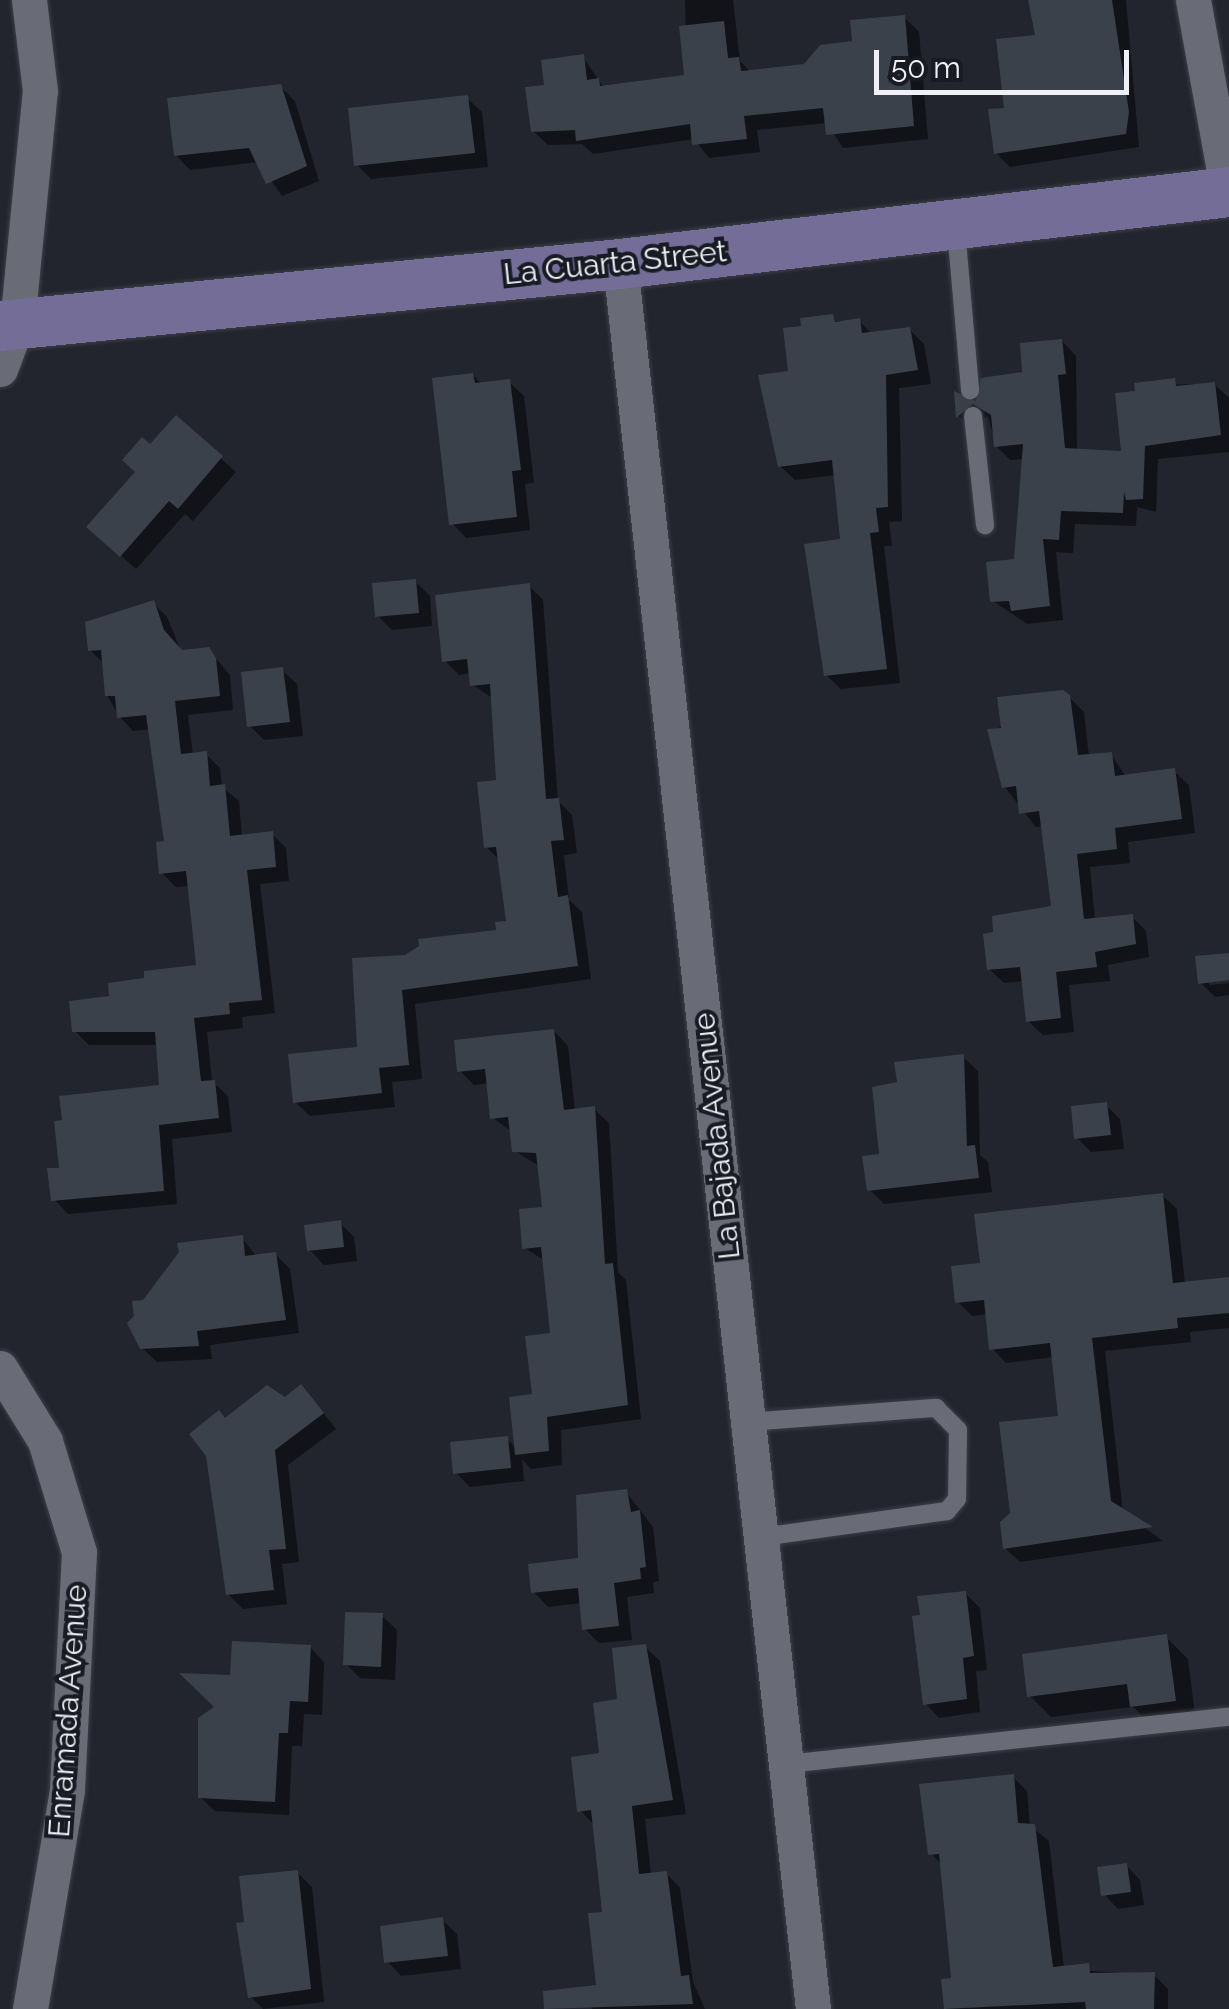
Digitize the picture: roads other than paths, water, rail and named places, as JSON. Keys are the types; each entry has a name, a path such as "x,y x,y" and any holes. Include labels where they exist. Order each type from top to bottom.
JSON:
{"street":[{"path":"6,340 40,92 29,0"},
{"path":"1193,0 1229,192"},
{"name":"La Cuarta Street","path":"6,340 1229,192"},
{"name":"La Bajada Avenue","path":"620,264 814,2009"},
{"name":"Enramada Avenue","path":"0,1368 45,1441 79,1552 67,1790 30,2009"}],"lane":[{"path":"955,224 970,390"},
{"path":"973,416 986,525"},
{"path":"748,1422 936,1408 958,1430 958,1499 946,1511 762,1537"},
{"path":"786,1764 1229,1717"}]}
